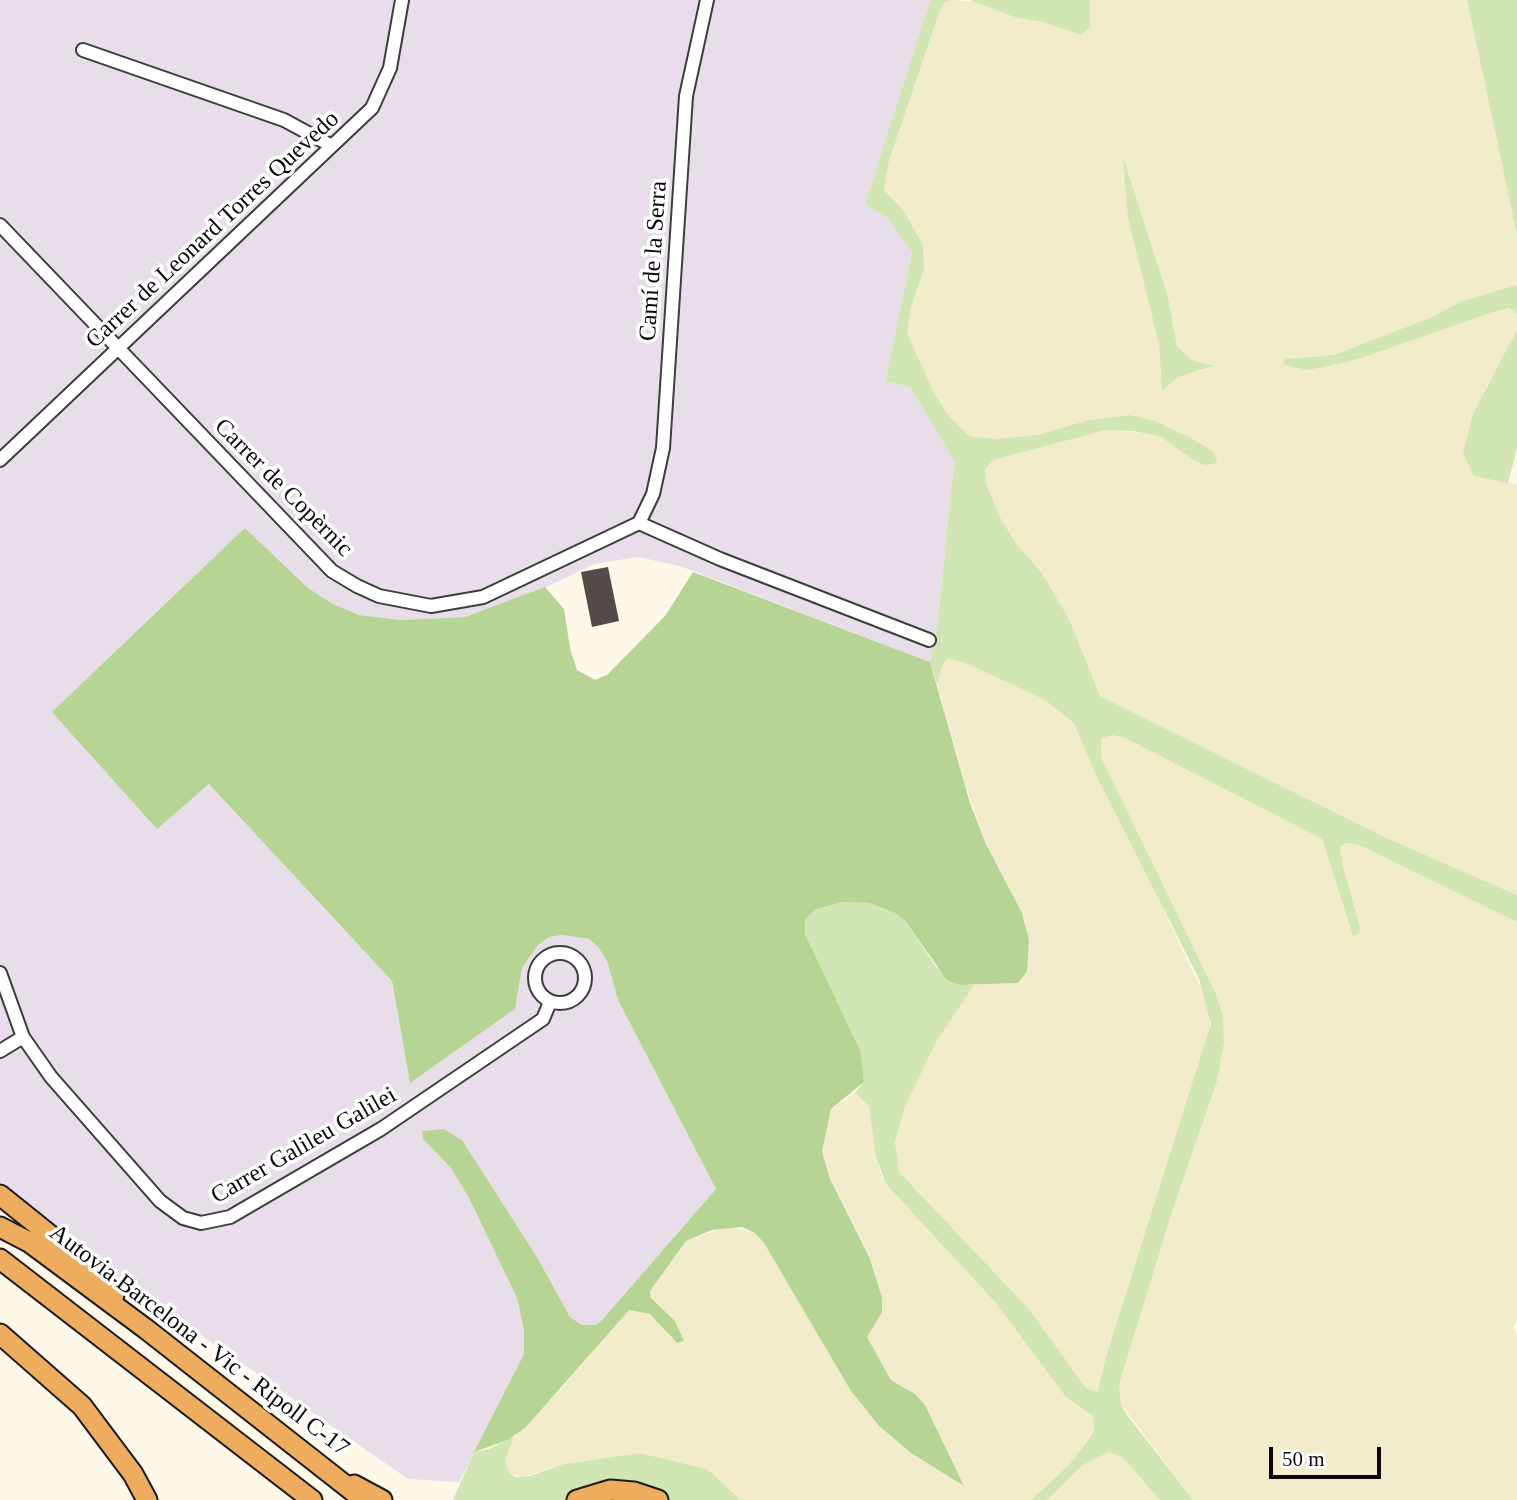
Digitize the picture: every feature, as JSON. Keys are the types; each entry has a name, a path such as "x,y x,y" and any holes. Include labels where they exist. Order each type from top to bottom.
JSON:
{"highway":[{"path":"0,1195 86,1264 146,1329"},
{"path":"0,1219 29,1242"},
{"name":"Autovia Barcelona - Vic - Ripoll C-17","path":"0,1227 29,1242 146,1329 364,1500"},
{"path":"0,1259 312,1500"},
{"path":"0,1267 27,1279"},
{"path":"0,1334 82,1406 132,1474 147,1500"},
{"path":"332,1474 382,1500"},
{"path":"578,1500 610,1490 634,1492 657,1500"}],"street":[{"name":"Carrer de Leonard Torres Quevedo","path":"0,460 372,108 390,68 402,0"},
{"name":"Camí de la Serra","path":"639,523 653,494 663,448 685,96 707,0"},
{"path":"83,50 284,120 332,146"},
{"name":"Carrer de Copèrnic","path":"0,225 332,571 379,596 431,606 483,597 639,523"},
{"path":"639,523 720,559 929,640"},
{"path":"566,953 577,959 583,968 585,979 582,991 574,999 562,1003 550,1002 536,987 534,976 545,956 566,953"},
{"name":"Carrer Galileu Galilei","path":"0,974 23,1037 51,1077 160,1201 183,1218 201,1223 230,1217 381,1129 543,1019 550,1002"},
{"path":"0,1051 23,1037"}],"shaded area":[{"path":"0,0 930,0 865,204 887,218 912,252 885,382 910,387 954,461 938,620 930,662 680,566 638,557 594,564 536,592 465,617 402,620 359,615 333,604 308,588 245,528 157,828 209,784 392,981 410,1083 515,1009 522,968 527,956 537,946 549,937 562,935 589,939 607,961 618,1000 716,1189 602,1320 596,1325 582,1325 570,1317 537,1257 462,1140 422,1131 423,1139 450,1167 468,1196 517,1298 524,1330 524,1354 459,1482 408,1479 122,1280 0,1184"},
{"path":"1090,0 1467,0 1517,235 1517,285 1462,301 1436,316 1334,355 1285,359 1282,365 1308,370 1329,366 1359,359 1496,311 1509,308 1517,314 1517,330 1512,343 1485,391 1474,476 1517,484 1517,895 1382,836 1100,696 1069,619 1042,573 1015,542 1001,519 986,484 984,470 992,460 1106,430 1160,436 1173,444 1214,452 1167,426 1129,415 1089,420 1037,435 996,439 969,436 949,416 934,393 907,333 911,307 924,270 923,245 904,211 884,190 888,164 945,2 982,2 1017,18 1043,22 1081,35 1090,26","holes":["1124,161 1168,297 1177,348 1192,360 1206,364 1206,369 1178,377 1162,390 1159,345 1128,218"]},
{"path":"948,659 968,664 1045,700 1074,723 1208,1003 1210,1031 1106,1357 1099,1393 1086,1388 1029,1309 899,1172 897,1165 895,1144 904,1109 936,1042 974,985 1018,983 1029,940 1022,913 986,844 966,787 937,684 943,664"},
{"path":"1106,735 1119,735 1322,839 1351,930 1360,927 1343,866 1340,847 1346,843 1359,845 1517,922 1517,1320 1512,1329 1517,1333 1517,1500 1193,1500 1121,1404 1119,1384 1122,1370 1217,1081 1224,1030 1215,992 1101,757 1101,738"},
{"path":"855,1093 869,1106 880,1172 886,1184 995,1302 1065,1396 1093,1415 1094,1430 1069,1465 1031,1500 741,1500 707,1469 640,1453 564,1464 523,1477 510,1474 505,1461 514,1437 561,1389 629,1309 643,1311 656,1319 671,1338 684,1341 675,1321 651,1298 650,1291 686,1241 727,1227 755,1233 764,1243 851,1391 879,1426 911,1453 963,1485 925,1405 903,1386 891,1380 867,1337 882,1312 882,1298 870,1259 830,1179 822,1152 831,1109"},
{"path":"1109,1452 1122,1457 1160,1500 1047,1500 1083,1465"}],"green space":[{"path":"930,0 952,0 945,2 939,13 888,164 884,190 904,211 923,245 924,270 911,307 907,333 934,393 949,416 969,436 996,439 1037,435 1089,420 1129,415 1155,421 1191,438 1214,452 1217,463 1205,465 1193,460 1160,436 1106,430 993,460 985,470 986,484 1001,519 1015,542 1042,573 1069,619 1100,696 1382,836 1517,895 1517,922 1359,845 1346,843 1340,847 1343,866 1360,927 1359,933 1353,936 1322,839 1125,738 1113,735 1101,738 1101,757 1215,992 1223,1016 1224,1042 1217,1081 1171,1215 1119,1384 1121,1404 1127,1415 1193,1500 1160,1500 1122,1457 1109,1452 1083,1465 1047,1500 1031,1500 1069,1465 1090,1437 1094,1430 1093,1416 1065,1396 995,1302 886,1184 876,1157 869,1106 855,1093 864,1082 861,1052 805,934 805,920 815,910 841,902 869,903 895,913 906,922 937,968 960,985 974,985 936,1042 904,1109 895,1143 899,1172 1029,1309 1086,1388 1098,1392 1106,1357 1211,1024 1199,979 1096,775 1074,723 1045,700 968,664 948,659 943,664 937,684 930,662 938,620 954,461 910,387 885,382 912,252 887,218 865,204"},
{"path":"970,0 1090,0 1090,27 1081,35 1043,22 1017,18"},
{"path":"1467,0 1517,0 1517,235"},
{"path":"1123,157 1168,297 1177,347 1192,360 1213,366 1178,377 1162,391 1159,345 1128,218"},
{"path":"1517,285 1517,314 1509,308 1496,311 1359,359 1329,366 1308,370 1282,365 1285,359 1334,355 1435,316 1462,301"},
{"path":"1517,330 1517,448 1508,483 1474,476 1463,453 1473,414"},
{"path":"245,528 308,588 333,604 359,615 402,620 465,617 545,587 564,609 570,648 577,670 595,680 607,675 665,616 693,572 930,662 970,803 986,844 1022,913 1029,940 1027,971 1018,983 960,985 947,980 906,922 895,913 869,903 841,902 815,910 805,920 805,934 861,1052 864,1082 831,1109 822,1152 830,1179 870,1259 882,1298 882,1312 867,1337 891,1380 915,1394 925,1405 964,1486 911,1453 879,1426 851,1391 764,1243 755,1233 742,1227 712,1230 686,1241 650,1291 651,1298 675,1321 684,1341 677,1343 650,1314 629,1310 526,1427 508,1440 474,1452 524,1354 524,1330 517,1298 468,1196 450,1167 423,1139 422,1131 444,1129 462,1140 537,1257 570,1317 582,1325 596,1325 602,1320 716,1189 618,1000 607,961 589,939 562,935 549,937 537,946 522,968 515,1009 410,1083 392,981 209,784 157,829 52,712"},
{"path":"514,1437 505,1461 510,1474 516,1477 530,1476 564,1464 640,1453 707,1469 741,1500 453,1500 474,1452 489,1449"}],"building":[{"path":"608,567 619,621 592,627 581,572"}]}
